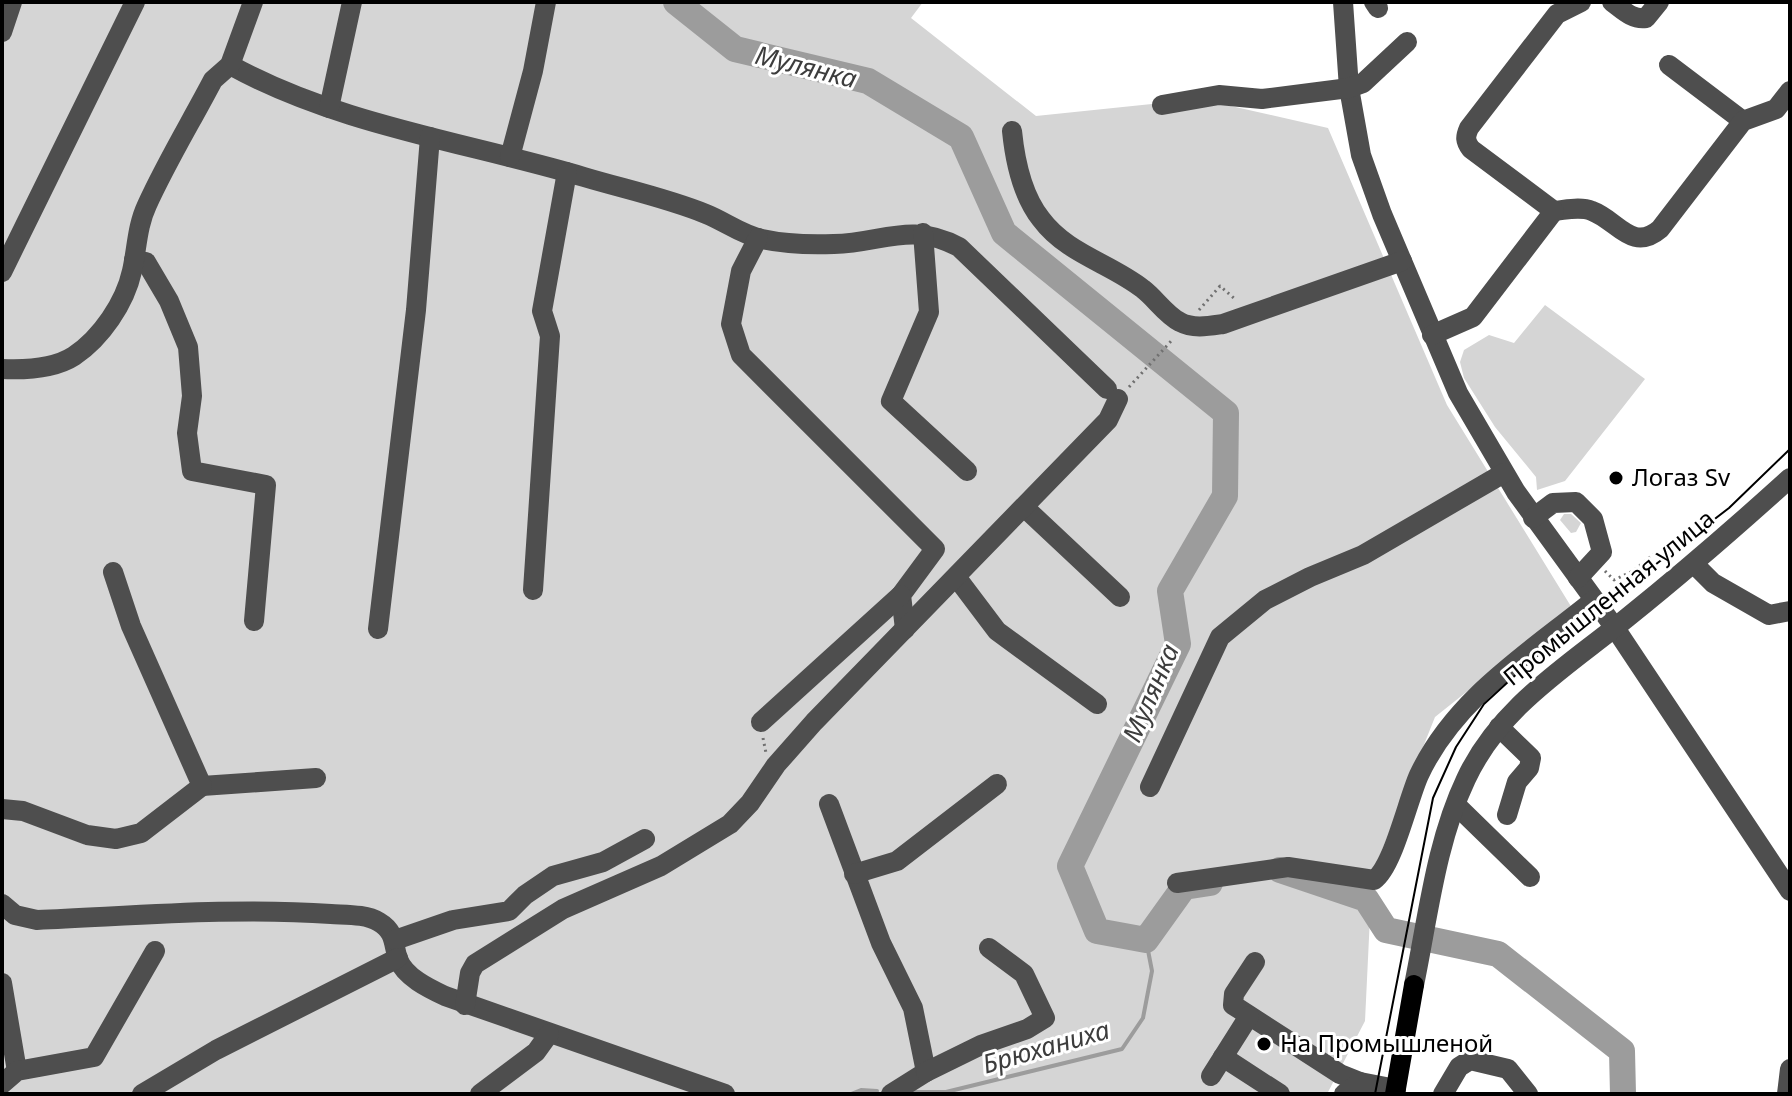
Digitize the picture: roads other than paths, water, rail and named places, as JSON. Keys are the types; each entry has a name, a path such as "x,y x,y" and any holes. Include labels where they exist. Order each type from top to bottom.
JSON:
{"main road":[{"name":"Промышленная улица","path":"1395,1092 1414,985"}],"street":[{"path":"2,32 12,2"},
{"path":"2,272 135,2"},
{"path":"2,369 45,367 72,357 101,331 120,303 132,274 146,207 213,80 230,65 253,2"},
{"path":"329,108 352,2"},
{"path":"510,157 533,71 546,2"},
{"path":"1343,2 1349,88 1361,155 1458,393 1533,518 1615,628 1790,891"},
{"path":"1581,2 1562,10 1551,20 1466,136 1466,143 1471,149 1554,211 1594,211 1627,234 1651,237 1743,121 1783,115 1790,91"},
{"path":"1612,2 1639,19 1646,18 1659,2"},
{"path":"1162,105 1219,95 1262,99 1349,88 1363,83 1407,42"},
{"path":"230,65 265,85 329,108 567,172 704,213 758,238 790,243 835,244 902,234 923,233 941,237 959,247 1113,394 1108,420 814,722 730,824 661,866 563,909 475,964 470,973 465,1005"},
{"path":"1669,65 1743,121"},
{"path":"1012,131 1016,163 1039,217 1053,234 1076,251 1142,287 1180,322 1201,327 1223,324 1402,261"},
{"path":"378,629 416,310 430,137"},
{"path":"533,590 550,336 542,311 567,172"},
{"path":"1432,335 1473,317 1554,211"},
{"path":"923,233 929,312 891,401 967,471"},
{"path":"758,238 741,271 731,324 741,355 935,549 901,595 761,722"},
{"path":"134,260 146,262 169,301 188,347 192,396 187,433 192,471 266,485 254,621"},
{"path":"1150,787 1220,637 1265,600 1363,555 1504,473"},
{"name":"Промышленная улица","path":"1414,985 1438,870 1456,805 1465,780 1484,745 1536,688 1694,564 1790,478"},
{"path":"1533,518 1553,503 1576,502 1593,519 1602,552 1578,578"},
{"path":"1024,507 1120,597"},
{"path":"1694,564 1713,583 1769,615 1790,611"},
{"path":"113,572 131,626 202,786"},
{"path":"957,578 997,631 1097,704"},
{"path":"901,595 905,629"},
{"path":"1177,883 1288,867 1374,880 1385,868 1419,776 1437,742 1464,707 1594,600"},
{"path":"1499,727 1531,758 1529,768 1517,782 1507,815"},
{"path":"2,809 23,811 87,835 116,839 141,833 202,786 316,778"},
{"path":"854,874 897,861 997,784"},
{"path":"829,804 881,943 913,1008 926,1072"},
{"path":"1456,805 1530,877"},
{"path":"142,1094 396,949 453,920 509,911 525,895 553,876 603,862 645,839"},
{"path":"2,904 15,915 37,920 290,911 363,916 381,922 405,970 424,986 465,1005 717,1092"},
{"path":"891,1094 926,1072 981,1045 1027,1029 1045,1018 1024,974 989,948"},
{"path":"2,983 9,1078 94,1057 155,951"},
{"path":"1255,962 1232,999 1237,1008 1340,1074 1352,1088 1395,1092"},
{"path":"1211,1076 1249,1016"},
{"path":"480,1094 536,1052 549,1034"},
{"path":"1223,1057 1280,1094"},
{"path":"1443,1094 1459,1067 1470,1060 1508,1069 1528,1094"},
{"path":"1787,1094 1790,1069"}],"waterway":[{"name":"Мулянка","path":"676,2 735,49 868,81 961,137 1004,233 1226,413 1225,496 1170,591 1178,644 1070,866 1097,931 1146,940 1184,887 1210,883"},
{"name":"Мулянка","path":"1280,870 1366,899 1386,930 1498,954 1622,1051 1623,1094"},
{"name":"Брюханиха","path":"914,1092 946,1092 1122,1049 1143,1018 1152,971 1146,940"},
{"name":"Брюханиха","path":"851,1094 861,1090 877,1091"}],"tram line":[{"path":"1375,1094 1433,798 1456,747 1484,704 1534,658 1729,508 1790,449"}],"place":[{"name":"Логаз Sv","path":"1616,478"},
{"name":"На Промышленой","path":"1264,1044"}]}
